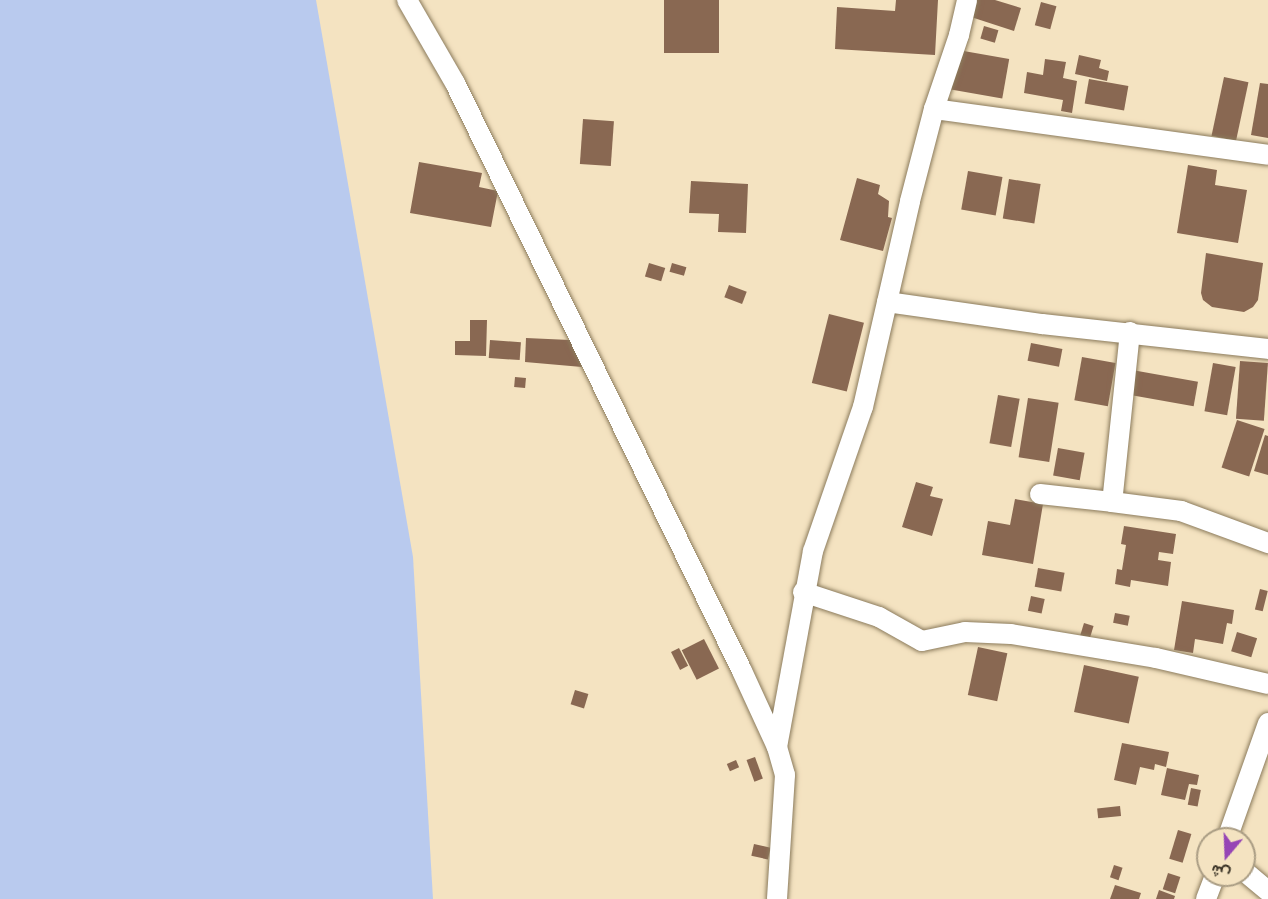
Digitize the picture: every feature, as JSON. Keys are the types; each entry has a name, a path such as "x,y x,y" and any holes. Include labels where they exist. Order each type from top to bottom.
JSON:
{"street":[{"path":"407,0 455,82 777,747 785,775 777,899"},
{"path":"777,747 803,591 813,551 863,407 934,109 959,35 967,0"},
{"path":"934,109 1268,155"},
{"path":"887,302 1042,324 1268,349"},
{"path":"1112,502 1130,333"},
{"path":"1040,494 1182,511 1268,543"},
{"path":"803,591 879,617 922,641 965,632 1011,634 1156,658 1268,684"},
{"path":"1231,827 1268,723"},
{"path":"1256,881 1268,891"}],"water":[{"path":"0,0 316,0 413,557 433,899 0,899"}],"building":[{"path":"664,0 719,0 719,53 664,53"},
{"path":"896,0 938,0 935,55 835,49 837,7 895,11"},
{"path":"976,0 995,0 1021,8 1014,31 971,17"},
{"path":"1041,2 1056,6 1050,29 1035,25"},
{"path":"984,26 998,30 995,43 980,38"},
{"path":"958,50 1009,59 1002,98 951,89"},
{"path":"1079,55 1101,60 1099,68 1109,71 1107,81 1075,74"},
{"path":"1045,59 1066,62 1063,78 1077,81 1072,113 1061,111 1063,100 1024,93 1027,72 1043,75"},
{"path":"1224,77 1248,82 1236,141 1212,136"},
{"path":"1089,79 1128,86 1124,111 1085,104"},
{"path":"1260,83 1268,84 1268,138 1251,135"},
{"path":"583,119 614,121 611,166 580,164"},
{"path":"419,162 482,173 479,187 498,191 491,227 410,213"},
{"path":"1188,165 1217,170 1215,185 1247,190 1238,243 1177,233"},
{"path":"968,171 1002,177 996,215 961,209"},
{"path":"857,178 880,185 878,194 889,201 888,217 892,218 883,251 840,240"},
{"path":"1009,179 1041,184 1034,224 1003,219"},
{"path":"691,181 748,184 746,233 718,232 719,214 689,213"},
{"path":"1206,253 1263,263 1258,300 1253,307 1244,312 1212,307 1203,300 1201,293"},
{"path":"649,263 665,268 661,281 645,276"},
{"path":"672,263 686,267 684,276 670,272"},
{"path":"729,285 747,292 742,304 724,297"},
{"path":"829,314 864,323 847,392 812,383"},
{"path":"470,320 487,320 486,356 455,355 455,341 470,341"},
{"path":"526,338 570,340 582,367 525,362"},
{"path":"490,340 521,342 520,360 489,358"},
{"path":"1031,343 1062,349 1059,367 1028,361"},
{"path":"1082,357 1115,363 1108,406 1074,400"},
{"path":"1240,361 1268,363 1264,421 1236,419"},
{"path":"1213,363 1236,367 1227,415 1204,411"},
{"path":"1132,370 1198,382 1194,406 1128,395"},
{"path":"515,377 526,378 525,388 514,387"},
{"path":"998,395 1020,399 1011,447 989,443"},
{"path":"1028,398 1059,403 1049,462 1019,457"},
{"path":"1237,420 1265,429 1249,477 1222,468"},
{"path":"1265,435 1268,436 1268,475 1254,471"},
{"path":"1058,448 1085,453 1080,480 1053,476"},
{"path":"916,482 933,487 930,496 943,499 932,536 902,527"},
{"path":"1015,499 1043,504 1033,564 982,555 988,521 1010,525"},
{"path":"1124,526 1176,534 1173,554 1159,552 1158,560 1171,562 1168,586 1131,580 1130,587 1115,584 1117,569 1122,570 1126,545 1121,544"},
{"path":"1038,568 1065,573 1061,591 1035,587"},
{"path":"1260,589 1268,591 1263,611 1255,609"},
{"path":"1031,596 1045,599 1042,614 1028,611"},
{"path":"1182,601 1234,610 1232,624 1227,623 1223,644 1195,639 1193,653 1174,650"},
{"path":"1115,613 1130,616 1128,626 1113,623"},
{"path":"1084,623 1094,626 1089,642 1079,639"},
{"path":"1237,632 1257,638 1251,657 1231,651"},
{"path":"704,639 719,668 697,680 682,650"},
{"path":"978,647 1007,653 997,701 968,695"},
{"path":"679,648 688,666 680,670 671,652"},
{"path":"1084,665 1139,677 1129,724 1074,712"},
{"path":"575,690 588,694 584,708 571,704"},
{"path":"1122,743 1169,752 1166,767 1155,764 1154,770 1140,767 1136,785 1114,780"},
{"path":"755,757 763,779 754,782 747,760"},
{"path":"736,760 739,767 730,771 727,764"},
{"path":"1167,768 1199,775 1197,785 1189,784 1185,800 1161,795"},
{"path":"1191,788 1201,790 1198,807 1188,805"},
{"path":"1120,806 1121,816 1098,818 1097,808"},
{"path":"1178,830 1191,834 1183,863 1169,859"},
{"path":"754,844 771,848 768,860 751,856"},
{"path":"1114,865 1123,868 1119,880 1110,877"},
{"path":"1168,873 1180,877 1175,893 1163,889"},
{"path":"1115,885 1141,893 1139,899 1110,899"},
{"path":"1159,890 1175,896 1174,899 1156,899"}]}
